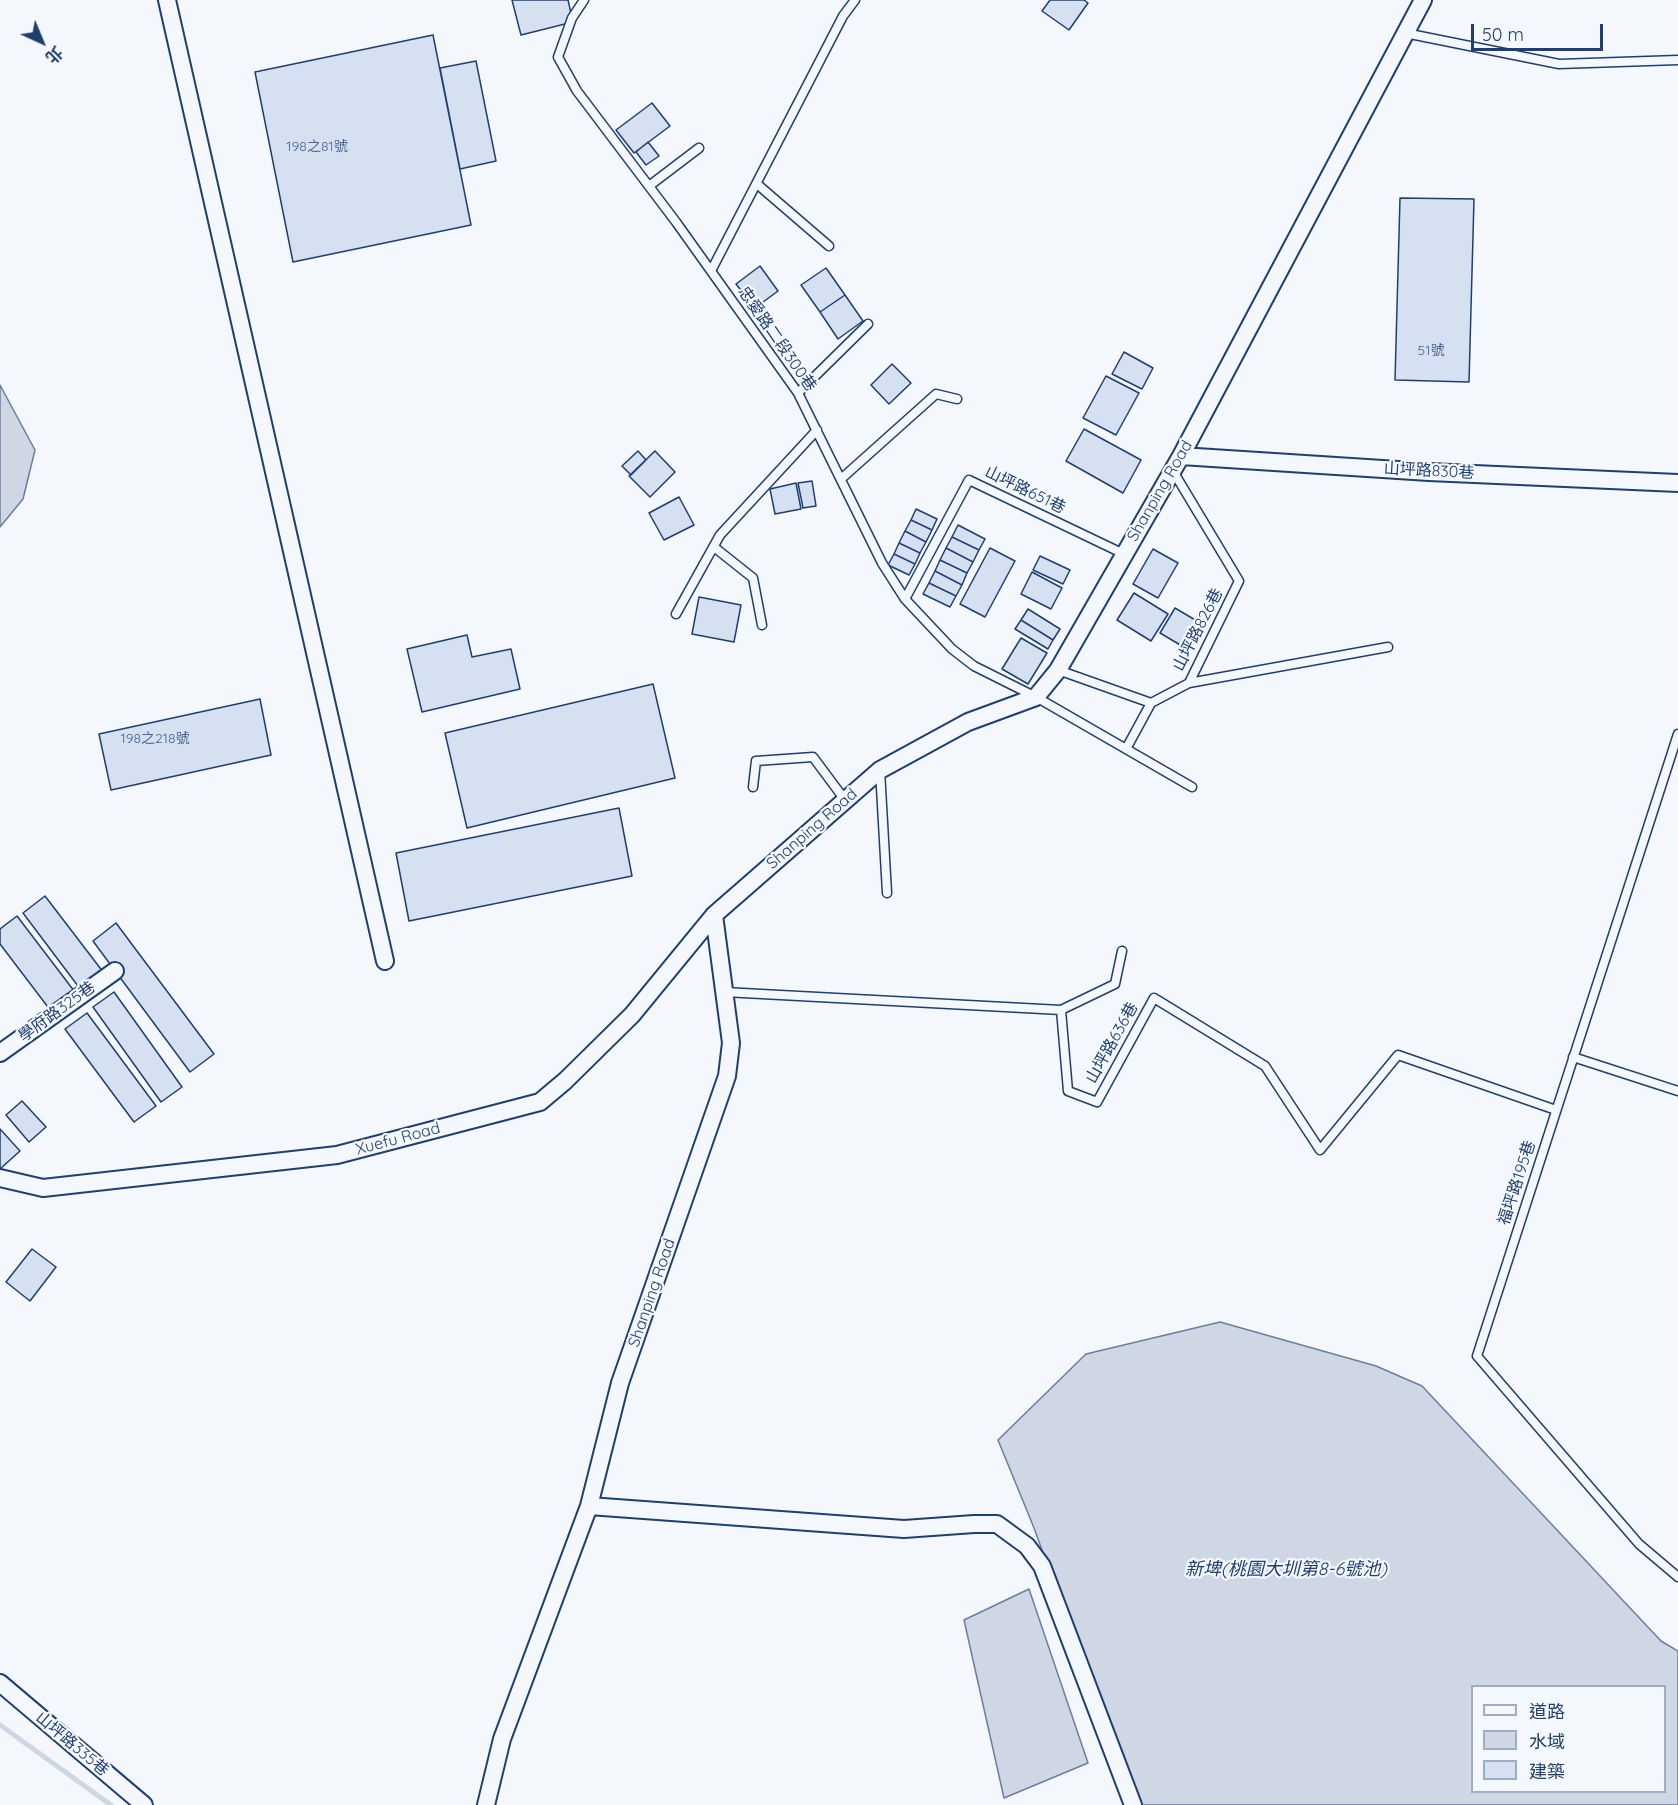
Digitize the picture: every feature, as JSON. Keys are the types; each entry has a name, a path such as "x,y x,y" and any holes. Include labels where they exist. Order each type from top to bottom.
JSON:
{"street":[{"path":"167,0 385,961"},
{"name":"Shanping Road","path":"486,1805 502,1739 589,1506 620,1383 727,1076 730,1043 714,915 879,770 968,722 1036,697 1058,670 1176,463 1423,0"},
{"name":"山坪路830巷","path":"1176,463 1678,483"},
{"name":"Xuefu Road","path":"0,1178 43,1188 337,1155 540,1102 565,1081 632,1015 714,915"},
{"name":"學府路325巷","path":"0,1053 115,971"},
{"path":"589,1506 904,1529 997,1524 1027,1546 1042,1566 1133,1805"},
{"name":"山坪路335巷","path":"0,1683 144,1805"}],"lane":[{"name":"忠愛路二段300巷","path":"584,0 572,18 558,57 577,91 649,186 798,393 882,564 905,599 952,649 974,666 1036,697 1192,787"},
{"path":"711,271 843,16 855,0"},
{"path":"1405,33 1559,64 1678,60"},
{"path":"649,186 699,148"},
{"path":"757,184 829,246"},
{"path":"798,393 868,324"},
{"path":"841,478 936,394 957,399"},
{"path":"676,614 720,535 817,430"},
{"name":"山坪路826巷","path":"1151,703 1189,683 1239,581 1176,463"},
{"name":"山坪路651巷","path":"905,599 969,480 1124,554"},
{"path":"714,547 753,578 762,625"},
{"path":"1189,683 1388,647"},
{"path":"1058,670 1151,703 1126,749"},
{"name":"福坪路195巷","path":"1678,734 1477,1356 1638,1544 1678,1577"},
{"path":"753,787 756,761 813,757 845,800"},
{"path":"879,770 887,892"},
{"path":"724,992 1061,1010 1115,984 1122,951"},
{"name":"山坪路636巷","path":"1061,1010 1068,1091 1097,1102 1154,998 1265,1066 1320,1150 1398,1055 1556,1110"},
{"path":"1573,1057 1678,1091"}],"water":[{"path":"0,385 35,450 23,499 0,527"},
{"name":"新埤(桃園大圳第8-6號池)","path":"1220,1322 1376,1366 1422,1386 1661,1641 1678,1651 1678,1805 1135,1805 1034,1528 998,1440 1086,1354"},
{"path":"1029,1589 1088,1763 1004,1798 964,1620"}],"building":[{"path":"512,0 568,0 573,22 521,35"},
{"path":"1050,0 1084,0 1088,3 1069,30 1042,11"},
{"path":"433,35 471,225 293,262 255,72"},
{"path":"476,61 496,161 460,169 440,68"},
{"path":"652,103 670,126 634,153 616,130"},
{"path":"648,142 659,156 646,165 636,152"},
{"path":"1400,198 1474,199 1469,382 1395,380"},
{"path":"760,266 778,291 755,308 736,284"},
{"path":"826,268 845,295 820,312 801,285"},
{"path":"845,295 863,321 838,339 820,312"},
{"path":"1124,352 1153,368 1142,389 1112,374"},
{"path":"892,364 911,383 889,404 871,385"},
{"path":"1106,376 1139,393 1116,435 1083,418"},
{"path":"1084,429 1141,460 1123,493 1066,461"},
{"path":"638,451 646,460 631,475 622,466"},
{"path":"655,451 675,472 650,497 629,476"},
{"path":"812,481 816,506 803,508 798,483"},
{"path":"796,483 801,509 775,514 770,489"},
{"path":"679,497 694,525 664,540 649,513"},
{"path":"916,509 937,519 932,530 911,520"},
{"path":"911,520 932,530 926,542 905,531"},
{"path":"958,525 985,539 979,550 952,537"},
{"path":"905,531 926,542 920,553 899,543"},
{"path":"952,537 979,550 973,562 946,548"},
{"path":"899,543 920,553 915,564 894,554"},
{"path":"946,548 973,562 967,573 940,560"},
{"path":"990,548 1015,561 985,617 960,604"},
{"path":"1153,549 1178,563 1158,598 1133,584"},
{"path":"894,554 915,564 909,575 888,565"},
{"path":"1040,556 1070,570 1063,584 1033,570"},
{"path":"940,560 967,573 962,585 935,571"},
{"path":"935,571 962,585 956,596 929,583"},
{"path":"1032,572 1062,588 1051,609 1021,594"},
{"path":"929,583 956,596 950,607 923,594"},
{"path":"1134,593 1168,614 1151,641 1117,620"},
{"path":"699,597 741,605 734,642 692,634"},
{"path":"1175,608 1202,624 1187,649 1160,633"},
{"path":"1028,609 1060,629 1053,640 1021,620"},
{"path":"1021,620 1053,640 1048,649 1015,629"},
{"path":"467,635 472,657 511,649 520,689 422,712 407,649"},
{"path":"1021,638 1047,653 1028,684 1002,669"},
{"path":"653,684 675,778 467,828 445,733"},
{"path":"260,699 271,755 111,790 99,734"},
{"path":"619,808 632,876 409,921 396,853"},
{"path":"45,896 110,981 87,998 23,913"},
{"path":"17,916 81,1000 57,1019 0,944 0,929"},
{"path":"116,923 214,1054 190,1072 93,941"},
{"path":"114,992 182,1087 161,1102 93,1007"},
{"path":"87,1013 156,1106 134,1122 65,1029"},
{"path":"22,1101 46,1127 29,1142 6,1115"},
{"path":"0,1129 20,1151 0,1169"},
{"path":"32,1249 56,1267 30,1301 6,1282"}],"waterway":[{"path":"0,1725 111,1805"}]}
